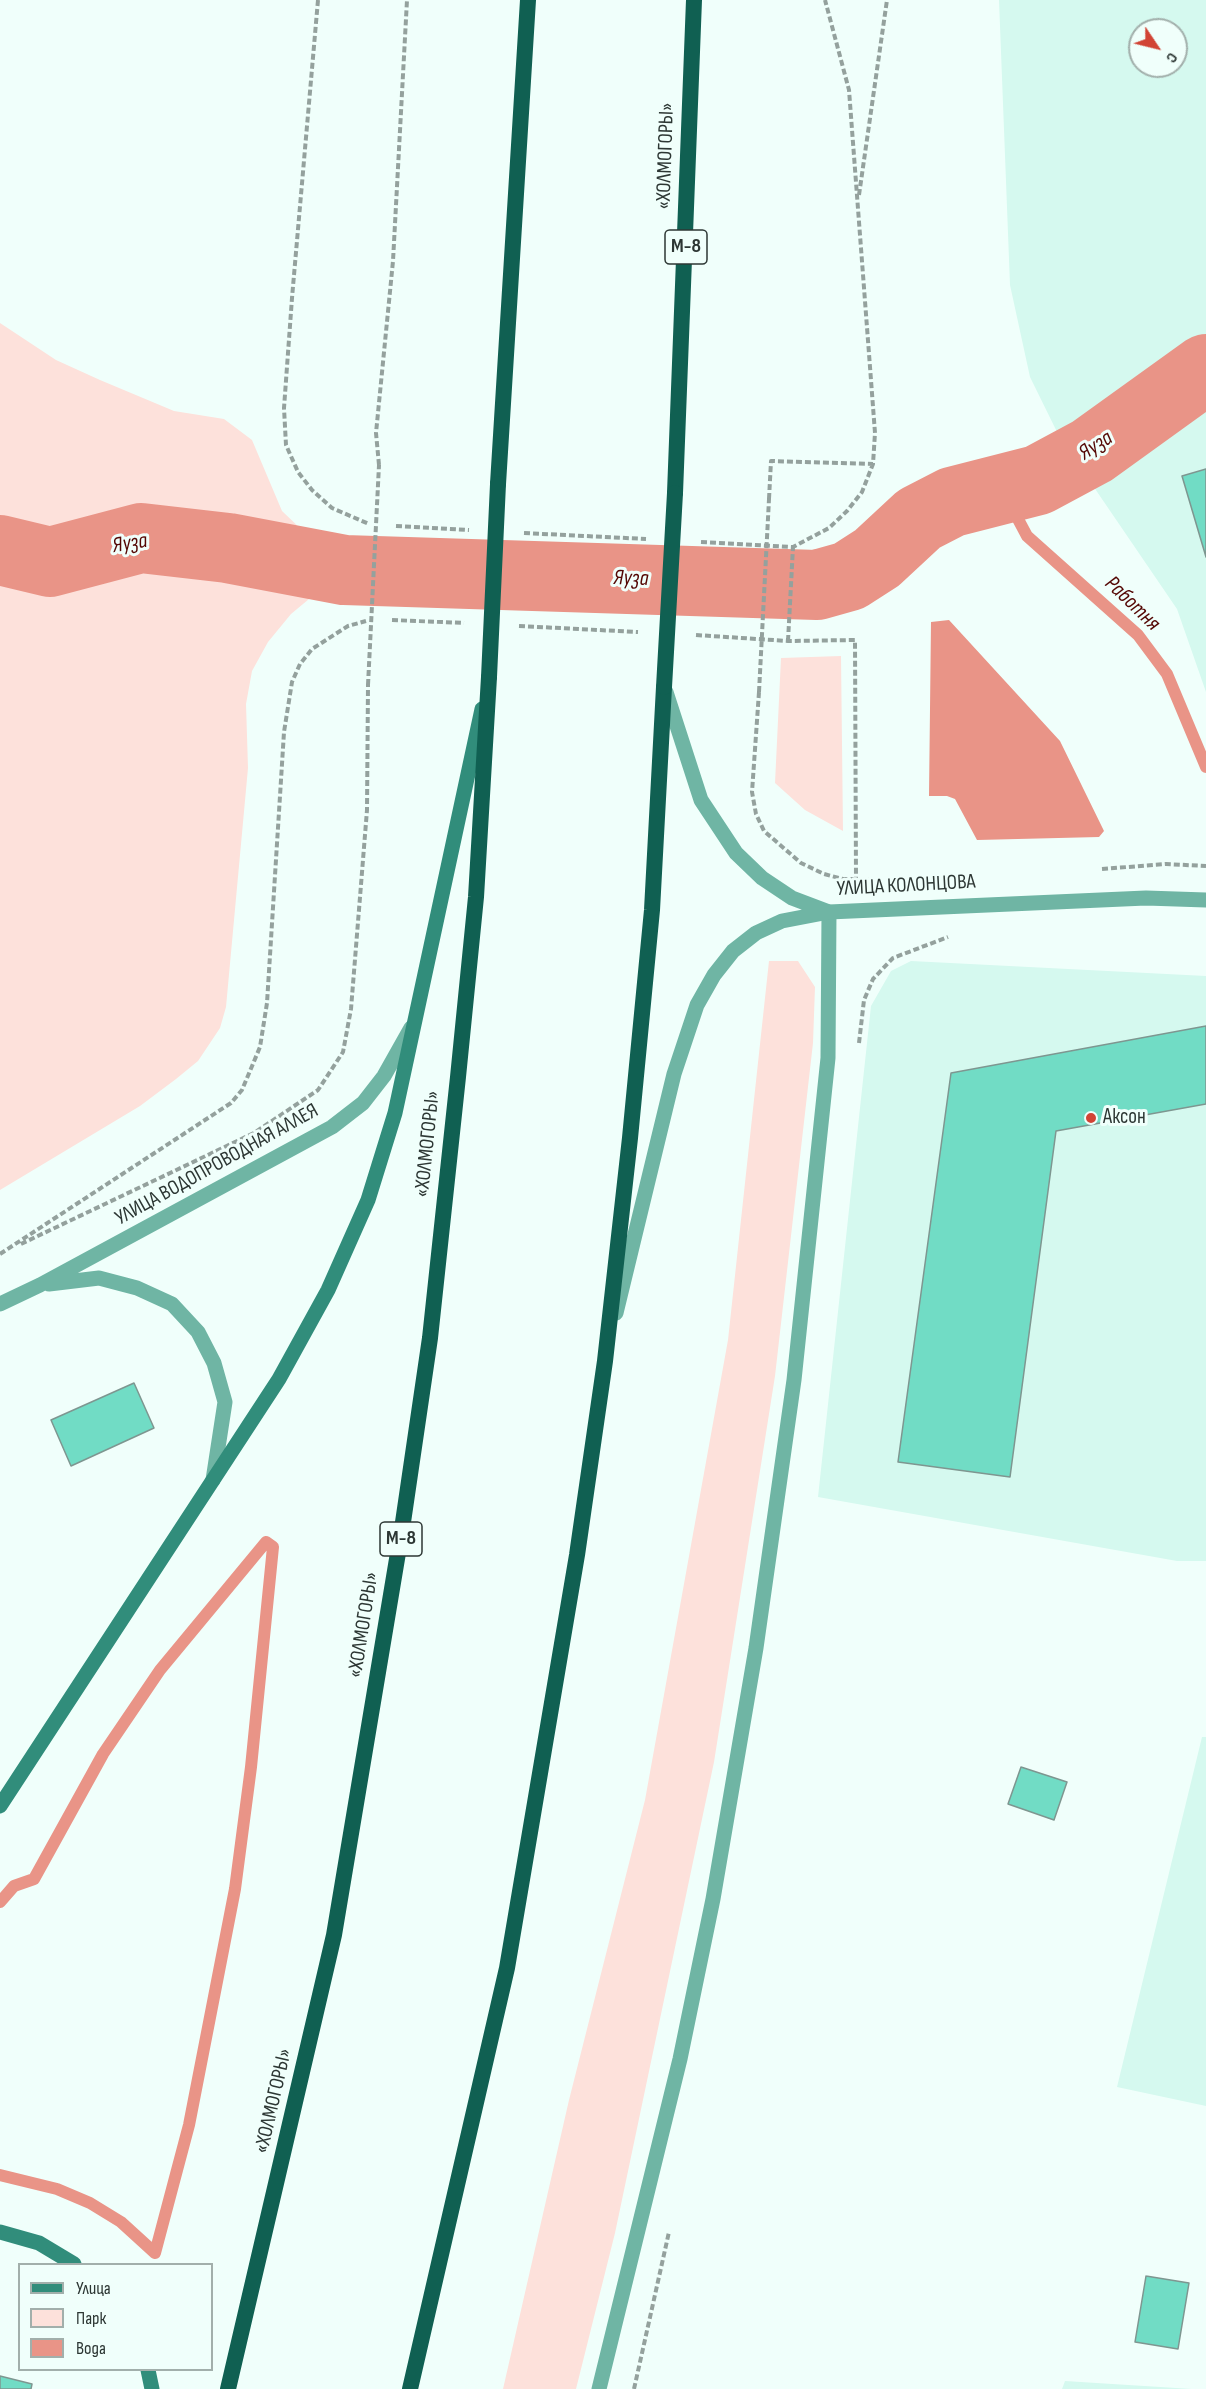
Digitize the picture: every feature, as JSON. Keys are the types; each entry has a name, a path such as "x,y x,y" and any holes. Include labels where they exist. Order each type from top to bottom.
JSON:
{"highway":[{"name":"М-8","path":"489,677 498,484 528,0"},
{"name":"«ХОЛМОГОРЫ»","path":"664,687 675,494 694,0"},
{"name":"«ХОЛМОГОРЫ»","path":"228,2389 334,1935 402,1529 430,1338 459,1066 476,897 489,677"},
{"name":"М-8","path":"410,2389 507,1968 573,1578 605,1360 630,1138 652,910 664,687"}],"main road":[{"path":"0,1806 279,1379 328,1290 368,1200 395,1113 489,677"},
{"path":"0,2232 39,2243 71,2263"},
{"path":"148,2371 152,2389"}],"street":[{"name":"УЛИЦА КОЛОНЦОВА","path":"664,687 701,800 736,853 762,878 792,898 829,912 1135,899 1206,900"},
{"path":"599,2389 680,2059 712,1899 756,1648 794,1380 828,1058 829,912 782,921 756,933 734,951 714,975 697,1005 674,1074 605,1360"},
{"name":"УЛИЦА ВОДОПРОВОДНАЯ АЛЛЕЯ","path":"0,1304 40,1285 332,1127 363,1103 384,1076 416,1020"},
{"path":"40,1285 99,1278 137,1288 172,1304 198,1332 214,1363 225,1402 213,1480"}],"path":[{"path":"318,0 292,298 285,408 286,445 298,472 312,490 332,508 369,524"},
{"path":"0,1254 254,1132 318,1090 343,1052 351,1009 367,810 368,685 379,465 376,433 393,261 407,0"},
{"path":"700,542 793,547 829,528 847,511 861,492 873,464 875,433 849,90 825,0"},
{"path":"858,202 887,0"},
{"path":"873,464 771,462 752,792 756,814 764,831 801,863 843,879 878,880"},
{"path":"396,526 478,530"},
{"path":"513,532 653,540"},
{"path":"788,640 793,547"},
{"path":"392,620 470,623"},
{"path":"6,1251 231,1103 242,1090 260,1047 267,1004 284,732 289,692 300,664 312,649 348,626 366,621"},
{"path":"517,626 646,633"},
{"path":"694,635 788,640 855,640 856,879"}],"shaded area":[{"path":"999,0 1206,0 1206,692 1177,609 1059,436 1030,377 1010,285"},
{"path":"911,961 1206,976 1206,1561 1177,1561 818,1497 871,1006 891,971"},
{"path":"1202,1737 1206,1737 1206,2106 1117,2087"},
{"path":"1065,2381 1192,2389 1062,2389"}],"green space":[{"path":"0,323 56,360 100,380 174,411 224,419 252,440 282,511 344,570 291,614 268,642 252,671 246,704 248,768 226,1007 220,1028 198,1061 140,1106 0,1190"},
{"path":"841,656 843,831 805,810 775,783 781,658"},
{"path":"769,961 798,961 815,987 813,1043 775,1376 714,1762 615,2233 576,2389 503,2389 569,2100 645,1800 728,1340"}],"water":[{"path":"949,620 1060,741 1104,831 1099,837 977,840 955,799 947,796 929,796 931,622"}],"building":[{"path":"1206,469 1206,557 1182,476"},
{"path":"1206,1026 1206,1104 1056,1131 1010,1477 898,1462 951,1073"},
{"path":"134,1383 154,1428 71,1466 51,1420"},
{"path":"1021,1767 1067,1782 1054,1820 1008,1804"},
{"path":"1146,2276 1189,2283 1178,2349 1135,2342"},
{"path":"0,2376 32,2384 31,2389 0,2389"}],"waterway":[{"name":"Яуза","path":"0,550 50,562 141,538 228,548 344,570 817,585 849,576 877,558 919,519 952,502 1038,480 1092,451 1206,369"},
{"name":"Работня","path":"1002,489 1027,536 1138,635 1167,674 1206,767"},
{"path":"0,1902 14,1886 34,1879 103,1754 160,1670 266,1542 273,1547 251,1767 235,1889 189,2125 155,2253 121,2222 90,2203 57,2189 0,2175"}],"place":[{"name":"Аксон","path":"1091,1118"}]}
